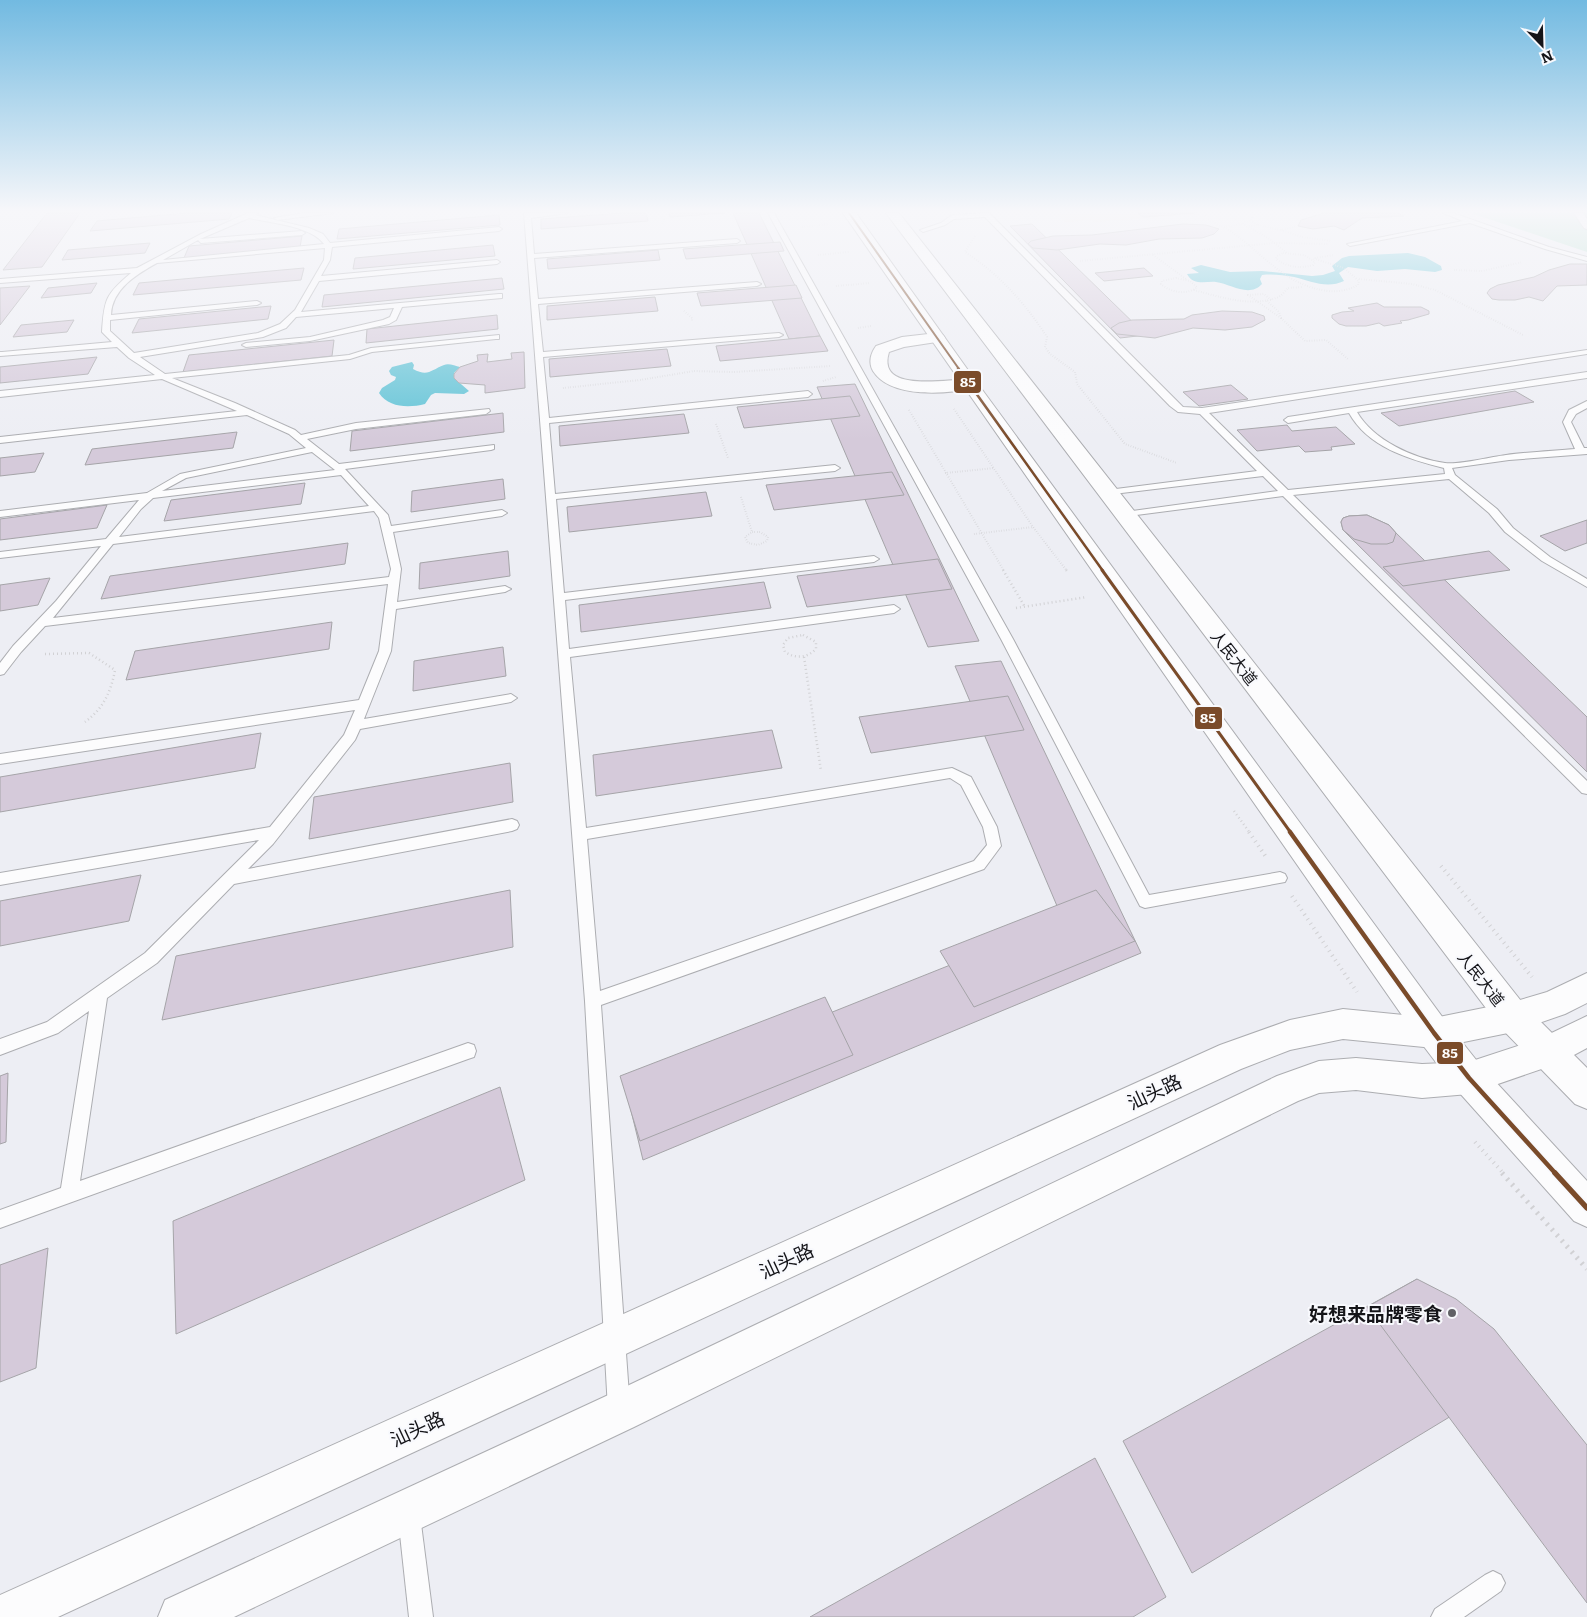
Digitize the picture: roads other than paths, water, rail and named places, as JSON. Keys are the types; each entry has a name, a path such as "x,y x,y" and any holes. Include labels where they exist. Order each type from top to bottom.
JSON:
{"main road":[{"name":"人民大道","path":"911,288 937,338 969,384 1434,1033 1469,1078 1587,1208"},
{"name":"人民大道","path":"917,288 1108,493 1513,1017 1587,1092"},
{"path":"937,338 902,342 882,349 869,369 909,386 930,387 969,384"},
{"name":"汕头路","path":"5,1617 1232,1056 1290,1035 1343,1024 1434,1033 1513,1017 1554,1004 1587,987"},
{"path":"182,1617 619,1412 1289,1088 1319,1077 1356,1074 1422,1081 1469,1078 1547,1052 1587,1031"}],"lane":[{"path":"0,1047 52,1028 151,958 229,879 274,832 350,737 385,651 396,570 384,517 340,469 292,432 165,378 132,356 106,332 107,310 117,288"},
{"path":"132,356 260,334 283,326 294,315 310,288"},
{"path":"533,288 593,1002 619,1412"},
{"path":"534,302 702,288"},
{"path":"812,288 836,330 869,369 917,476 992,612 1145,902 1280,878"},
{"path":"1059,288 1181,410 1202,411 1587,352"},
{"path":"294,315 499,296"},
{"path":"106,318 257,303"},
{"path":"191,346 212,348 325,337 386,322 393,318 399,305"},
{"path":"539,355 779,334"},
{"path":"0,394 350,358 371,350 496,337"},
{"path":"2,354 118,344"},
{"path":"1288,420 1587,375"},
{"path":"544,421 808,394"},
{"path":"1584,451 1572,436 1568,422 1572,412 1587,404"},
{"path":"300,438 356,426 486,411"},
{"path":"1202,411 1263,473 1587,789"},
{"path":"1352,411 1360,425 1384,443 1412,458 1449,471 1493,511 1509,530 1546,559 1587,584"},
{"path":"0,440 248,412"},
{"path":"0,514 491,447"},
{"path":"0,671 6,658 60,604 136,507 150,495 184,476 314,449"},
{"path":"1125,515 1283,492 1449,471 1509,457 1584,451"},
{"path":"551,497 835,468"},
{"path":"1108,493 1263,473"},
{"path":"0,555 376,508"},
{"path":"387,530 502,513"},
{"path":"559,597 874,559"},
{"path":"42,623 395,580"},
{"path":"391,606 505,589"},
{"path":"564,654 894,608"},
{"path":"355,725 511,698"},
{"path":"0,759 364,704"},
{"path":"579,835 952,773 966,781 990,827 994,846 979,865 593,1002"},
{"path":"229,879 512,825"},
{"path":"0,879 274,832"},
{"path":"69,1194 100,994"},
{"path":"0,1218 468,1051"},
{"path":"409,1510 421,1617"},
{"path":"1443,1617 1493,1583"}],"water":[{"path":"1238,288 1256,288 1251,290"},
{"path":"412,362 414,365 413,369 426,373 446,364 460,367 454,373 454,378 469,391 464,394 435,393 431,395 425,404 419,405 400,406 388,402 379,393 382,388 395,380 396,377 391,375 389,371 392,367"}],"place":[{"name":"好想来品牌零食","path":"1452,1313"}]}
